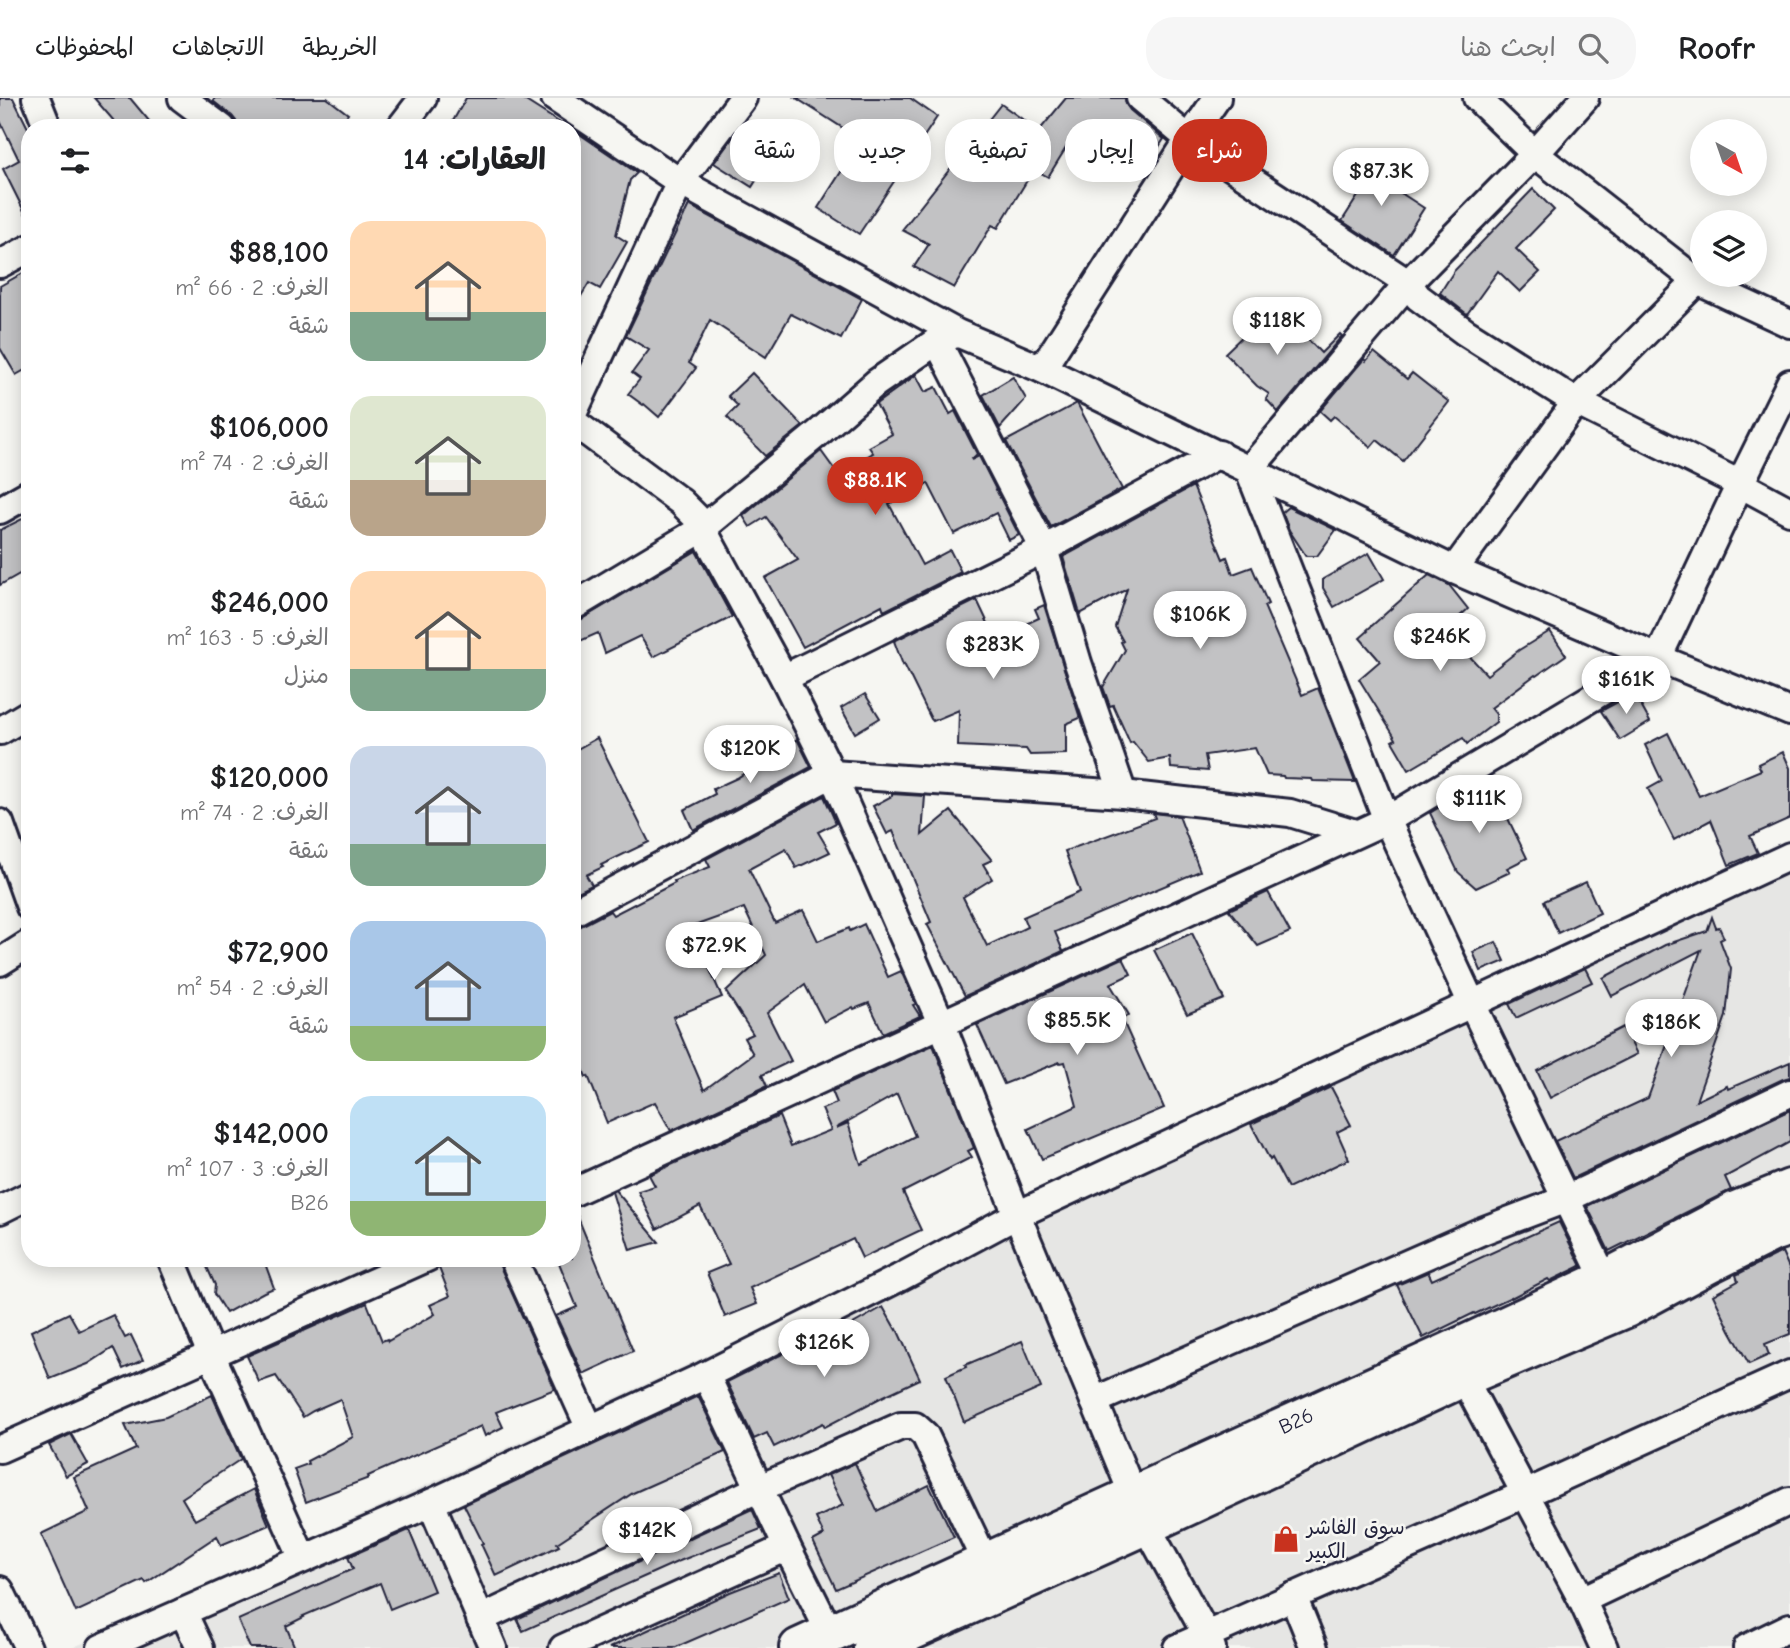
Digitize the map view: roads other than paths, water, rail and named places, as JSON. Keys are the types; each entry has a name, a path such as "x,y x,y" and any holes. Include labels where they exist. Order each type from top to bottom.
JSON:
{"highway":[{"name":"B26","path":"873,1648 1139,1510 1605,1280 1736,1211 1790,1189"},
{"name":"B26","path":"814,1640 986,1563 1139,1510 1626,1308 1772,1232 1790,1226"}],"street":[{"path":"36,98 44,119"},
{"path":"182,98 210,119"},
{"path":"407,119 423,98"},
{"path":"555,98 680,182 947,337 1042,369 1454,570 1790,712"},
{"path":"581,398 680,182 743,98"},
{"path":"1140,98 1172,125"},
{"path":"1203,119 1217,98"},
{"path":"1477,98 1535,154 1690,276"},
{"path":"1249,470 1408,283 1535,154 1585,98"},
{"path":"1042,369 1172,166"},
{"path":"1254,182 1408,283 1418,297 1465,332 1576,402 1790,511"},
{"path":"0,264 21,253"},
{"path":"1454,570 1576,402 1691,287"},
{"path":"1710,287 1790,324"},
{"path":"581,602 702,529 876,383 947,337"},
{"path":"947,337 1044,549 1078,663 1123,794"},
{"path":"581,1189 1387,820 1658,658 1790,383"},
{"path":"581,425 681,502 696,517 784,678 832,774 942,1025 1139,1510 1209,1641"},
{"path":"784,678 1044,549 1219,454"},
{"path":"1249,470 1387,820 1605,1280"},
{"path":"0,510 21,498"},
{"path":"0,731 21,718"},
{"path":"581,908 832,774 1123,794 1290,813 1355,834"},
{"path":"0,823 21,882"},
{"path":"101,1648 431,1503 706,1375 1017,1215 1790,856"},
{"path":"0,962 21,949"},
{"path":"1094,1401 1482,1231 1566,1199 1790,1093"},
{"path":"0,1210 21,1200"},
{"path":"175,1267 303,1559"},
{"path":"0,1449 407,1267"},
{"path":"517,1267 590,1429"},
{"path":"1177,1648 1209,1641 1293,1596 1790,1374"},
{"path":"706,1375 787,1546 814,1640"},
{"path":"1463,1377 1582,1600 1604,1648"},
{"path":"480,1619 901,1426 915,1426 925,1435 986,1563"},
{"path":"1582,1600 1790,1501"},
{"path":"431,1503 492,1648"},
{"path":"563,1648 787,1546"},
{"path":"0,1590 28,1648"},
{"path":"1293,1596 1314,1648"},
{"path":"183,1612 200,1648"},
{"path":"1746,1648 1790,1627"}],"place":[{"name":"سوق الفاشر الكبير","path":"1286,1539"}]}
